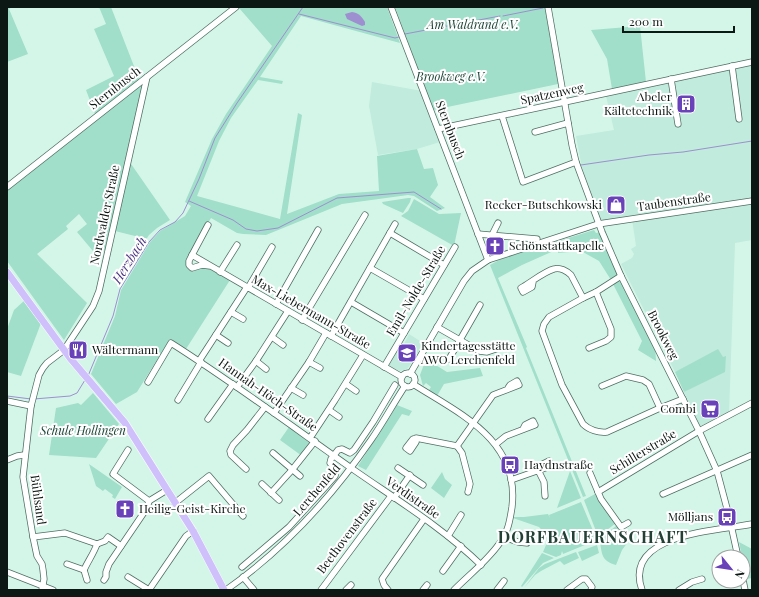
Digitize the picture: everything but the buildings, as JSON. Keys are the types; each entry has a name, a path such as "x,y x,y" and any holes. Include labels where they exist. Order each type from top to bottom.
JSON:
{"main road":[{"path":"7,272 64,350 125,423 193,531 225,590"}],"street":[{"name":"Sternbusch","path":"7,187 236,7"},
{"name":"Sternbusch","path":"391,7 488,260"},
{"name":"Brookweg","path":"548,7 576,162 598,224 621,276 699,431 717,471 736,549"},
{"name":"Spatzenweg","path":"438,129 752,62"},
{"path":"732,66 739,120"},
{"name":"Nordwalder Straße","path":"64,350 93,306 99,291 147,77"},
{"path":"671,79 678,124"},
{"path":"502,116 523,182 576,162"},
{"path":"535,132 568,124"},
{"name":"Taubenstraße","path":"598,224 752,201"},
{"path":"302,320 365,215"},
{"path":"492,235 498,222"},
{"path":"274,413 351,302 395,224"},
{"path":"410,374 464,281 472,271 488,260 598,224"},
{"path":"208,225 188,260 189,265 192,268 202,265 210,266"},
{"path":"276,304 318,230"},
{"path":"390,233 444,265"},
{"path":"478,234 537,239"},
{"path":"220,272 237,245"},
{"path":"178,400 216,335 248,288 272,247"},
{"name":"Emil-Nolde-Straße","path":"384,367 455,247"},
{"name":"Max-Liebermann-Straße","path":"192,255 402,377"},
{"path":"370,268 424,299"},
{"path":"533,282 549,271 559,268 569,272 572,275 583,298"},
{"path":"621,276 596,292 548,318 544,324 542,331 562,385 583,424 587,428 602,433 683,399"},
{"path":"589,348 606,341 611,337 611,329 596,292"},
{"path":"351,302 404,333"},
{"path":"449,359 480,305"},
{"path":"208,419 256,361 288,311"},
{"path":"231,312 243,319"},
{"path":"437,327 483,352 496,349"},
{"path":"216,335 228,343"},
{"path":"272,337 282,345"},
{"name":"Hannah-Höch-Straße","path":"148,382 171,343 235,385 351,468"},
{"name":"Bühlsand","path":"43,588 44,579 42,564 37,556 32,537 24,484 24,455 32,401 39,375 47,363 64,350"},
{"path":"310,438 346,384 363,355"},
{"path":"256,361 266,369"},
{"path":"309,362 320,368"},
{"path":"410,374 405,374 402,377 402,383 409,387 413,384"},
{"path":"410,374 414,377 413,384"},
{"path":"602,386 626,376 643,380 649,384 660,408"},
{"path":"346,384 356,391"},
{"path":"413,384 473,422 496,444 505,460 511,480 513,496 509,524 504,537 481,565 455,590"},
{"path":"242,567 289,527 335,476 336,470 330,463 331,459 338,450 350,453 354,450 395,385"},
{"name":"Lerchenfeld","path":"225,590 250,571 309,518 332,493 371,440 405,386"},
{"path":"291,388 303,395"},
{"path":"458,446 473,422 493,395 508,388"},
{"path":"387,399 398,396"},
{"path":"7,401 32,401"},
{"name":"Schillerstraße","path":"598,492 699,431 752,403"},
{"path":"246,469 231,455 230,451 233,445 266,407"},
{"path":"329,410 340,417"},
{"path":"496,444 506,436 523,429"},
{"path":"416,438 458,446 462,453 470,484 468,492"},
{"path":"271,493 315,441"},
{"path":"128,450 113,474 149,501"},
{"path":"273,453 300,476"},
{"path":"7,460 24,455"},
{"path":"663,494 752,455"},
{"name":"Verdistraße","path":"351,468 448,536 481,565"},
{"path":"398,468 424,485"},
{"path":"511,480 538,470 544,482 545,496"},
{"path":"590,473 601,499 621,528 628,523"},
{"path":"175,503 209,476 243,516"},
{"name":"Beethovenstraße","path":"321,590 410,476"},
{"path":"262,484 279,500"},
{"path":"149,501 167,490"},
{"path":"104,580 109,564 148,508 149,501"},
{"path":"448,536 460,515"},
{"path":"388,590 384,586 382,579 424,519"},
{"path":"642,590 639,578 640,569 644,559 652,550 667,542 696,533 752,524"},
{"path":"128,577 149,590 186,536 193,531"},
{"path":"32,537 65,533 97,544 105,541 108,537 121,546"},
{"path":"504,537 518,542 527,543"},
{"path":"86,580 84,570 97,544"},
{"path":"443,571 461,546"},
{"path":"250,571 252,559"},
{"path":"67,564 84,570"},
{"path":"7,572 43,588 54,590"},
{"path":"243,577 254,590"},
{"path":"569,588 582,579 586,579 592,587 591,590"},
{"path":"680,590 692,582 702,579"},
{"path":"497,590 504,582"},
{"path":"346,590 351,585"},
{"path":"423,590 427,585"},
{"path":"569,588 579,590"}],"shaded area":[{"path":"352,12 357,13 361,17 365,22 365,25 362,26 347,19 345,14"},
{"path":"752,62 752,240 735,243 729,414 701,428 684,392 689,389 680,370 675,372 621,264 632,258 634,254 631,249 636,246 632,219 597,220 589,187 582,168 576,136 614,130 606,96"},
{"path":"372,82 422,91 440,142 417,149 378,155 369,106"},
{"name":"Kindertagesstätte AWO Lerchenfeld","path":"409,334 423,343 413,361 407,369 400,371 388,366 402,343 404,344"}],"green space":[{"path":"7,7 12,7 9,9 28,54 7,62"},
{"path":"99,7 111,7 139,79 95,114 86,90 114,76 94,29 106,24"},
{"path":"387,7 400,43 301,16 260,77 283,81 282,84 258,80 231,118 219,141 197,196 280,219 298,113 302,115 287,214 339,194 379,191 377,156 417,149 424,169 433,168 438,185 430,197 445,208 437,211 414,196 408,195 342,204 266,235 237,233 211,218 186,261 187,266 210,268 230,280 186,349 170,339 137,392 116,404 91,374 115,316 121,290 150,242 160,231 185,216 191,206 185,202 212,139 226,114 272,46 239,8"},
{"path":"395,7 545,7 558,84 433,110"},
{"path":"640,26 646,82 612,89 607,59 591,30"},
{"path":"144,81 107,248 98,257 77,232 87,224 79,214 66,226 68,229 37,254 87,303 64,340 7,261 7,189"},
{"path":"129,161 170,220 149,235 121,278 143,238 115,231"},
{"path":"411,198 410,202 403,213 383,204 382,202"},
{"path":"414,199 439,214 461,213 454,246 401,216 408,211"},
{"path":"594,230 596,233 602,232 621,276 611,280 599,261 581,251 558,253 558,249 522,265 498,278 586,496 583,497 490,265 501,259"},
{"path":"623,279 655,343 656,361 638,350 642,341 613,284"},
{"path":"25,300 41,323 21,376 7,372 7,329 14,310"},
{"path":"718,349 723,357 726,356 725,372 684,392 675,372"},
{"path":"426,359 447,372 480,368 483,376 444,384 437,396 429,390 431,387 426,383 423,386 420,375"},
{"name":"Schule Hollingen","path":"93,393 119,424 96,458 49,455 56,408 78,403 81,405"},
{"path":"397,405 412,411 409,416 402,414 366,470 358,466"},
{"path":"289,427 312,443 302,456 280,440"},
{"path":"89,464 122,487 115,499 112,497 113,495 105,489 103,491 96,486"},
{"path":"570,471 581,498 557,508"},
{"path":"442,472 445,479 452,485 444,498 431,488"},
{"path":"595,494 616,523 603,533 599,539 584,500"},
{"path":"581,502 597,540 563,554 562,551 561,555 556,557 543,552 549,538 539,527 513,518 548,514 550,518 549,515"},
{"path":"616,526 628,542 622,550 616,565 605,559 601,551 600,542 607,533"},
{"path":"739,542 752,549 752,578 751,549 740,549"},
{"path":"597,545 599,553 582,561 578,552"},
{"path":"576,552 579,558 564,565 560,561 541,571 535,575 524,588 539,568 545,564"},
{"path":"542,553 554,558 543,563 522,587 521,586"}],"waterway":[{"name":"Herzbach","path":"88,376 113,316 120,289 149,242 160,230 175,222 183,213 199,179 215,138 237,103 303,7"},
{"path":"503,16 543,8"},
{"path":"299,14 395,38 399,37"},
{"path":"405,34 500,16"},
{"path":"581,165 649,155 683,152 752,141"},
{"path":"189,201 233,220 246,229 257,231 278,228 337,198 414,192 441,209"},
{"name":"Herzbach","path":"34,399 70,396 77,393 85,380"},
{"name":"Herzbach","path":"7,396 31,399"}],"place":[{"name":"Abeler Kältetechnik","path":"686,104"},
{"name":"Recker-Butschkowski","path":"616,205"},
{"name":"Schönstattkapelle","path":"495,246"},
{"name":"Wältermann","path":"78,350"},
{"name":"Kindertagesstätte AWO Lerchenfeld","path":"407,353"},
{"name":"Combi","path":"710,409"},
{"name":"Haydnstraße","path":"510,465"},
{"name":"Heilig-Geist-Kirche","path":"125,509"},
{"name":"Mölljans","path":"727,517"}],"district":[{"name":"DORFBAUERNSCHAFT","path":"593,537"}],"park label":[{"name":"Am Waldrand e.V.","path":"473,25"},
{"name":"Brookweg e.V.","path":"451,77"}]}
